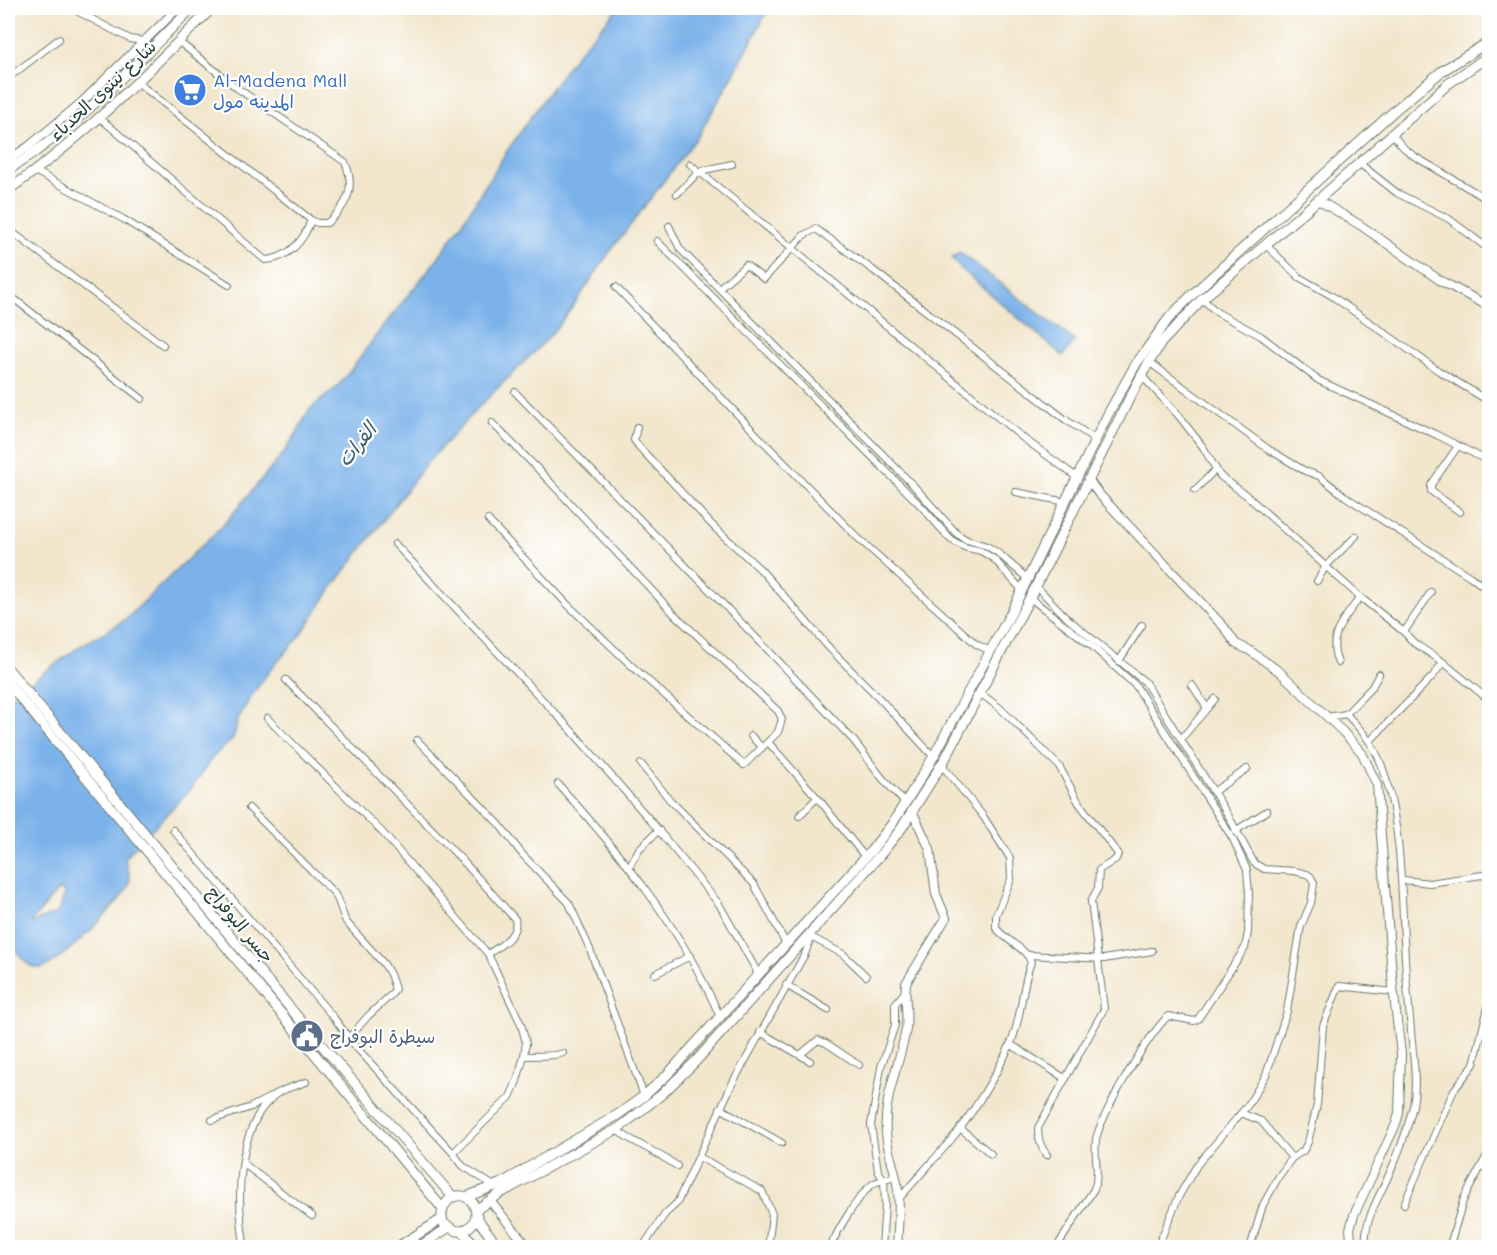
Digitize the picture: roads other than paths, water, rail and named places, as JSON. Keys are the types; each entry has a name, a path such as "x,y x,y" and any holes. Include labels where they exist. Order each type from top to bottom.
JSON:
{"main road":[{"name":"شارع نينوى الحدباء","path":"8,170 66,129 192,8"},
{"name":"شارع نينوى الحدباء","path":"8,190 100,118 212,8"},
{"path":"463,1241 472,1226 476,1213 490,1201 616,1130 638,1115 696,1061 811,935 901,830 980,693 990,658 1096,440 1136,364 1169,318 1395,111 1442,71 1490,41"},
{"path":"478,1248 463,1241 445,1224 442,1209 448,1200 453,1197 466,1197 494,1186 619,1114 644,1096 668,1075 865,857 905,803 990,658 1030,598 1088,479 1161,343 1202,299 1448,84 1490,55"},
{"path":"1287,208 1296,219"},
{"name":"جسر البوفراج","path":"8,669 442,1209"},
{"name":"جسر البوفراج","path":"8,683 223,935 453,1197"},
{"path":"825,901 833,908"},
{"path":"466,1197 474,1205 476,1213 500,1248"},
{"path":"396,1248 445,1224"},
{"path":"417,1248 445,1224"}],"street":[{"path":"71,8 130,39 143,41"},
{"path":"8,160 28,147 81,103 178,8"},
{"path":"8,78 59,39"},
{"path":"137,82 311,220 317,223 327,223 342,208 351,187 345,162 237,88 178,41"},
{"path":"100,118 265,260 276,260 294,248 306,234 311,220"},
{"path":"1392,134 1414,156 1490,201"},
{"path":"690,164 1023,438 1078,478"},
{"path":"677,194 700,171 732,164"},
{"path":"1359,164 1397,193 1449,219 1490,250"},
{"path":"35,171 123,219 228,285"},
{"path":"1318,200 1360,225 1441,281 1490,306"},
{"path":"669,226 680,249 913,485 957,534 966,540 987,546 1028,579"},
{"path":"8,229 163,345"},
{"path":"718,288 746,265 764,279 804,235 816,229 873,270 1066,420 1096,440"},
{"path":"657,241 922,507 950,539 964,547 981,551 994,559 1022,590"},
{"path":"1266,245 1299,277 1332,296 1439,371 1490,402"},
{"path":"616,287 856,537 990,658"},
{"path":"8,294 142,399"},
{"path":"1202,299 1218,313 1261,336 1318,380 1363,399 1490,462"},
{"path":"1149,362 1269,449 1305,471 1319,476 1490,592"},
{"path":"1142,376 1167,401 1203,447 1220,476 1246,495 1414,643 1443,662 1490,701"},
{"path":"516,392 769,651 854,741 905,803"},
{"path":"488,520 568,605 634,668 744,765 768,742 781,725 782,719 778,711 675,615 492,423"},
{"path":"637,427 634,440 640,448 714,527 761,570 831,650 934,757"},
{"path":"1458,446 1431,485 1431,491 1460,512"},
{"path":"1195,490 1216,469"},
{"path":"1088,479 1098,493 1224,627 1236,644 1249,650 1280,672 1362,753 1377,785 1393,992 1401,1054 1399,1113 1354,1215 1350,1229 1352,1248"},
{"path":"1016,492 1066,502"},
{"path":"1317,581 1326,566 1356,536"},
{"path":"395,544 572,731 658,830 718,904 759,975"},
{"path":"1036,586 1063,614 1145,682 1254,862 1264,869 1307,874 1314,883 1311,903 1301,926 1287,1011 1266,1075 1241,1113 1197,1165 1179,1196 1157,1248"},
{"path":"1404,633 1431,592"},
{"path":"1338,663 1332,642 1360,597"},
{"path":"1030,598 1107,658 1136,686 1233,839 1247,870 1249,894 1248,932 1245,948 1198,1019 1194,1022 1168,1016 1140,1056 1111,1103 1096,1137 1097,1181 1094,1189 1056,1248"},
{"path":"1119,661 1142,625"},
{"path":"1370,741 1433,676 1443,662"},
{"path":"1327,717 1346,714 1372,687 1379,674"},
{"path":"286,680 462,860 515,919 515,929 507,939 488,954"},
{"path":"1192,685 1207,708"},
{"path":"980,693 1000,708 1059,766 1079,803 1119,854 1116,859 1099,870 1098,888 1091,901 1104,1009 1038,1128 1038,1138 1047,1155"},
{"path":"1181,739 1215,699"},
{"path":"1346,714 1370,741 1385,774 1403,880 1406,970 1415,1075 1413,1103 1407,1130 1369,1216 1364,1236 1366,1248"},
{"path":"267,718 382,832 488,954 521,1024 526,1043 517,1081 510,1097 453,1153"},
{"path":"751,736 762,748"},
{"path":"417,740 499,824 522,854 569,903 597,969 644,1096"},
{"path":"768,742 865,857"},
{"path":"941,764 983,816 1010,858 1011,879 996,915 996,928 1005,939 1029,955 1104,959 1152,951"},
{"path":"641,765 670,800 754,884 786,944"},
{"path":"1213,792 1247,769"},
{"path":"558,784 614,847 655,900 690,956 720,1017"},
{"path":"799,816 817,798"},
{"path":"249,808 334,893 340,902 343,917 347,923 390,974 395,989 392,994 349,1038"},
{"path":"897,1248 896,1177 890,1159 886,1123 889,1087 906,1028 906,983 946,918 936,894 930,849 912,811"},
{"path":"1235,831 1267,811"},
{"path":"173,830 349,1038 463,1166 494,1186"},
{"path":"629,867 639,849 658,830"},
{"path":"1403,880 1430,883 1482,874 1490,877"},
{"path":"642,1248 665,1214 677,1203 720,1108 804,954 811,935 843,954 866,976"},
{"path":"898,1201 960,1128 993,1076 1017,1027 1031,962 1029,955"},
{"path":"655,974 690,956"},
{"path":"786,985 828,1010"},
{"path":"1250,1248 1263,1205 1279,1176 1292,1158 1303,1151 1308,1142 1317,1105 1323,1026 1339,986 1393,992"},
{"path":"882,1248 884,1180 878,1171 871,1125 876,1087 895,1025 895,1004 905,992"},
{"path":"1404,1204 1454,1090 1474,1064 1490,999"},
{"path":"760,1032 810,1061"},
{"path":"801,1054 818,1041 826,1043 859,1065"},
{"path":"1010,1044 1066,1079"},
{"path":"524,1056 544,1054 559,1056 563,1053"},
{"path":"885,1056 897,1064"},
{"path":"212,1120 251,1107 306,1082"},
{"path":"246,1248 241,1225 241,1182 245,1144 259,1113 276,1094"},
{"path":"720,1108 782,1143"},
{"path":"1241,1113 1261,1121 1292,1158"},
{"path":"871,1125 886,1123"},
{"path":"960,1128 991,1154"},
{"path":"616,1130 639,1146 650,1149 677,1166"},
{"path":"1449,1248 1464,1198 1490,1150"},
{"path":"699,1157 762,1191 771,1214 768,1248"},
{"path":"244,1164 312,1216"},
{"path":"830,1248 835,1235 862,1195 874,1183 896,1177"},
{"path":"490,1201 529,1248"},
{"path":"1295,1245 1311,1248"}],"water":[{"name":"الفرات","path":"618,8 769,8 698,136 609,253 572,308 550,336 427,463 332,588 300,636 267,674 250,698 238,720 233,739 212,758 191,789 128,854 125,860 130,880 123,895 87,933 60,957 40,968 30,966 8,945 8,699 79,647 125,620 225,523 283,454 310,409 337,387 435,262 507,151 575,56","holes":["59,889 64,892 58,912 31,922"]},
{"path":"959,252 1075,341 1063,356 960,268 952,258"}],"place":[{"name":"Al-Madena Mall المدينه مول","path":"190,90"},
{"name":"سيطرة البوفراج","path":"307,1036"}]}
